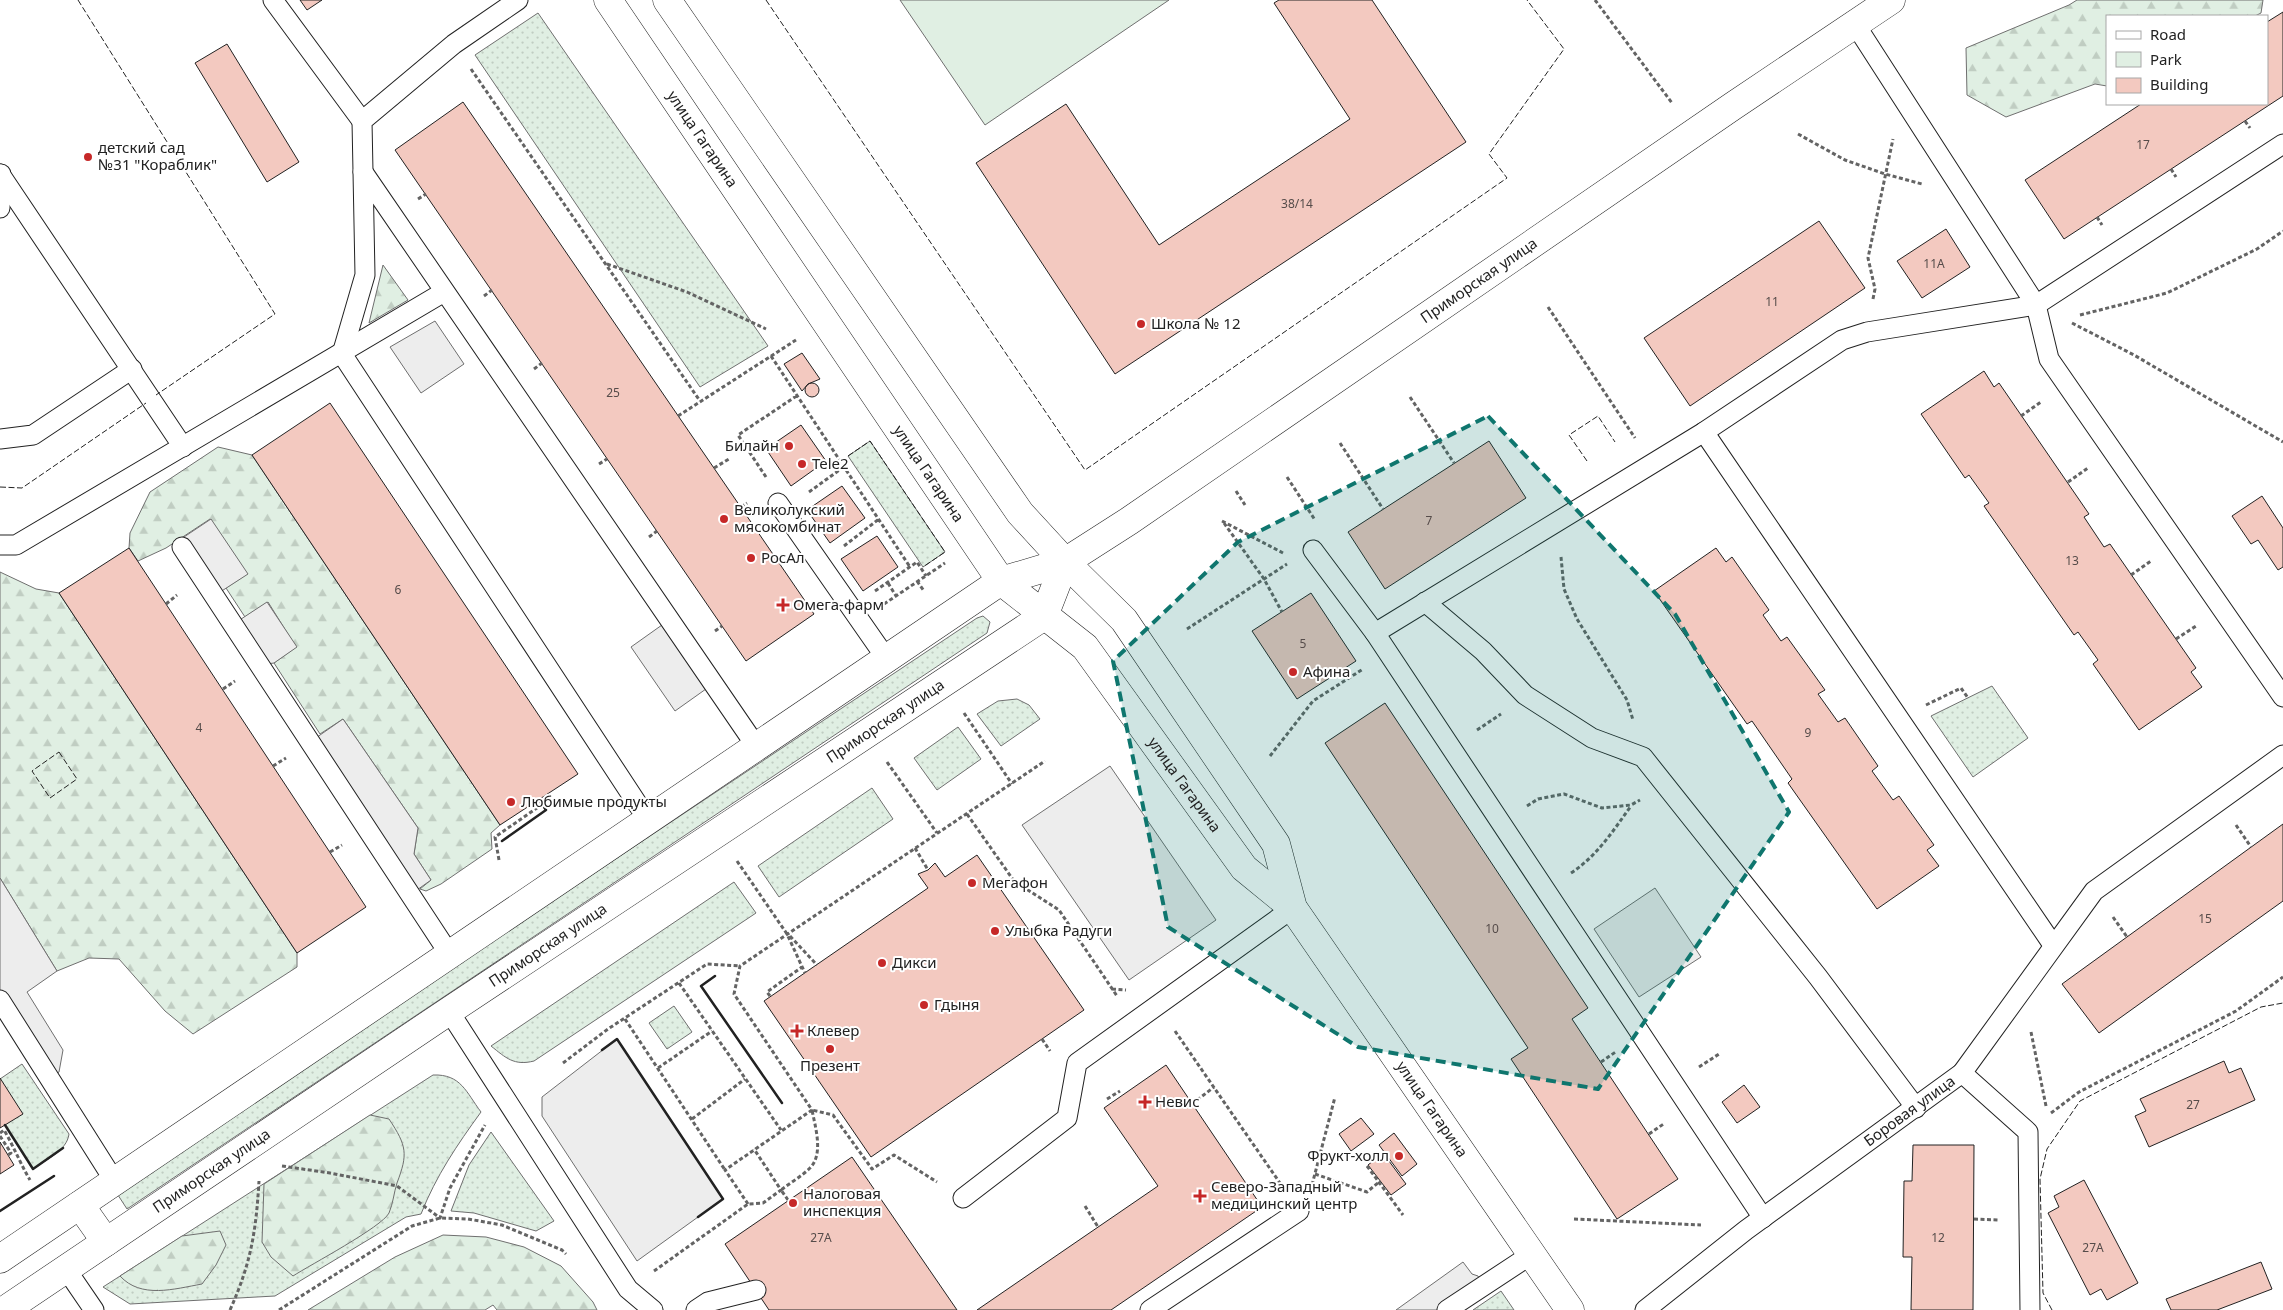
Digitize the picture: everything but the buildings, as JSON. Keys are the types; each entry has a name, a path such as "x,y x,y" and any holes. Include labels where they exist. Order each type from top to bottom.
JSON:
{"main road":[{"name":"улица Гагарина","path":"608,0 1001,581 1085,647 1244,868 1293,908 1570,1310"},
{"name":"улица Гагарина","path":"667,0 1020,513 1065,562 1124,620 1276,844 1293,908"},
{"name":"Приморская улица","path":"0,1260 1001,581 1065,562 1129,521 1891,0"},
{"path":"1044,616 1065,562"},
{"name":"Приморская улица","path":"6,1310 449,1011 1044,616"},
{"path":"80,1205 106,1242"}],"lane":[{"path":"273,0 362,120 365,276 342,354 648,820"},
{"path":"362,120 454,44 518,0"},
{"path":"1856,24 2036,305 2049,359 2283,697"},
{"path":"1375,632 1704,432 1842,340 1867,332 2036,305 2283,144"},
{"path":"363,172 756,746"},
{"path":"0,174 183,447"},
{"path":"0,174 0,208"},
{"path":"0,545 16,545 444,292"},
{"path":"0,439 33,435 132,369"},
{"path":"1704,432 2053,945"},
{"path":"781,507 886,658"},
{"path":"182,547 450,955"},
{"path":"1314,550 1375,632 1763,1218"},
{"path":"1425,602 1483,651 1525,695 1592,738 1643,756 1818,978 1916,1108"},
{"path":"1962,1073 2094,891 2283,755"},
{"path":"963,1198 1067,1118 1077,1063 1293,908"},
{"path":"0,1000 115,1182"},
{"path":"449,1011 628,1289 653,1310"},
{"name":"Боровая улица","path":"1645,1310 1746,1230 1962,1073 2028,1132 2030,1310"},
{"path":"1150,1310 1299,1211"},
{"path":"1447,1310 1532,1254"},
{"path":"66,1269 94,1310"},
{"path":"696,1310 708,1302 756,1290"}],"path":[{"path":"1595,0 1672,103"},
{"path":"454,44 700,401"},
{"path":"1867,332 1875,289 1868,258 1902,96"},
{"path":"1798,134 1845,160 1885,174 1966,197"},
{"path":"2064,319 2167,293 2257,248 2283,231"},
{"path":"606,264 687,292 766,329"},
{"path":"2036,305 2134,355 2283,442"},
{"path":"1548,307 1652,464"},
{"path":"678,416 796,340"},
{"path":"772,356 910,566"},
{"path":"798,395 738,435 772,486 781,507 845,466"},
{"path":"1410,397 1454,464"},
{"path":"1340,443 1383,509"},
{"path":"599,464 607,459"},
{"path":"714,468 728,459"},
{"path":"1187,628 1296,559 1314,550 1327,540 1287,477"},
{"path":"1564,517 1561,555 1564,589 1577,619 1627,700 1643,756"},
{"path":"820,562 880,519"},
{"path":"1282,612 1264,579 1222,521 1296,559"},
{"path":"652,535 657,531"},
{"path":"880,606 950,560"},
{"path":"851,608 917,562 926,576"},
{"path":"888,583 896,596"},
{"path":"1270,756 1314,701 1365,668 1375,632"},
{"path":"1898,718 1962,688 1968,698"},
{"path":"960,708 1012,784"},
{"path":"885,759 937,833"},
{"path":"563,1063 707,964 740,966 1045,760"},
{"path":"1538,799 1564,794 1602,808 1631,805 1667,786"},
{"path":"1585,864 1607,841 1631,805"},
{"path":"499,860 495,837 537,808"},
{"path":"967,814 1014,881 1059,910 1112,989"},
{"path":"915,848 928,870"},
{"path":"737,860 787,934 804,973"},
{"path":"787,934 817,965"},
{"path":"628,1289 748,1204 763,1202 781,1190 812,1167 817,1155 816,1131 812,1110 734,994 740,966"},
{"path":"770,996 767,992 802,967"},
{"path":"2022,990 2048,1116 2079,1092 2236,1010 2283,977"},
{"path":"679,983 781,1130"},
{"path":"1157,1006 1299,1211 1311,1189 1335,1097"},
{"path":"626,1019 748,1204"},
{"path":"658,1068 712,1031"},
{"path":"692,1119 745,1079"},
{"path":"1192,1104 1214,1087"},
{"path":"1107,1099 1120,1091"},
{"path":"440,1218 450,1188 472,1147 490,1118 508,1102"},
{"path":"725,1170 812,1110 833,1115 872,1169 894,1155 963,1198"},
{"path":"8,1155 11,1153 0,1135 4,1130 30,1180"},
{"path":"754,1149 788,1200"},
{"path":"279,1166 330,1173 397,1186 440,1218"},
{"path":"1367,1166 1403,1215"},
{"path":"1315,1174 1367,1192 1378,1182"},
{"path":"230,1310 249,1263 256,1226 259,1178"},
{"path":"1085,1206 1098,1228"},
{"path":"279,1310 412,1226 440,1218 468,1219 502,1225 562,1250"},
{"path":"1574,1219 1714,1225 1746,1230"}],"highlighted area":[{"path":"1488,416 1675,614 1789,812 1598,1089 1358,1047 1168,927 1113,661 1238,542"}],"green space":[{"path":"900,0 1169,0 985,125"},
{"path":"2077,0 2263,0 2261,13 2257,15 2106,15 2106,86 2095,84 2006,117 1967,95 1966,48"},
{"path":"538,13 768,346 700,387 475,55"},
{"path":"383,265 408,300 369,323"},
{"path":"870,441 945,552 923,567 848,456"},
{"path":"218,447 252,455 500,825 491,833 492,849 441,884 426,891 420,889 431,880 414,854 418,828 343,719 320,734 274,663 296,647 268,602 245,617 226,588 247,574 210,519 166,548 138,561 129,548 130,533 150,492"},
{"path":"0,572 36,589 59,593 297,953 297,967 193,1034 165,1011 119,959 89,958 57,971 0,878"},
{"path":"983,616 990,622 987,633 127,1209 116,1192 977,618"},
{"path":"1992,686 2028,738 1973,777 1931,716"},
{"path":"1017,699 1029,705 1040,719 1001,746 977,714 998,701"},
{"path":"958,727 981,759 937,790 914,758"},
{"path":"872,788 893,819 779,897 758,866"},
{"path":"734,882 756,913 534,1061 516,1062 491,1046"},
{"path":"674,1006 692,1032 667,1049 649,1023"},
{"path":"22,1064 69,1134 60,1150 33,1169 5,1125 0,1079"},
{"path":"433,1075 442,1075 457,1081 467,1091 481,1112 448,1161 433,1187 421,1214 406,1217 275,1296 130,1304 103,1287"},
{"path":"370,1115 389,1119 399,1136 404,1150 403,1165 389,1213 384,1219 360,1236 293,1276 271,1257 262,1242 264,1184"},
{"path":"491,1132 554,1221 536,1231 474,1213 451,1211 469,1165"},
{"path":"220,1231 226,1245 216,1265 202,1284 169,1290 148,1290 128,1283 120,1276 182,1236"},
{"path":"443,1235 486,1237 524,1247 561,1266 593,1302 597,1310 497,1310 493,1305 485,1310 308,1310 395,1257"},
{"path":"1501,1291 1514,1310 1473,1310"}],"shaded area":[{"path":"435,321 464,364 421,393 390,347"},
{"path":"211,519 248,574 214,596 178,541"},
{"path":"267,602 297,647 274,663 259,665 232,625"},
{"path":"669,620 713,684 675,711 631,647"},
{"path":"343,719 418,828 414,854 431,880 410,895 310,742"},
{"path":"1110,766 1216,920 1129,980 1022,825"},
{"path":"0,878 57,971 27,992 63,1050 59,1072 49,1079 0,1000"},
{"path":"1655,888 1701,957 1639,997 1594,929"},
{"path":"617,1039 723,1199 637,1261 542,1116 542,1097"},
{"path":"1463,1262 1472,1274 1478,1276 1483,1286 1447,1310 1396,1310"}],"fence":[{"path":"78,0 275,314 156,395"},
{"path":"766,0 1085,470 1507,178 1489,154 1564,49 1527,0"},
{"path":"0,487 22,488 146,403"},
{"path":"1587,461 1569,435 1598,416 1615,442"},
{"path":"848,456 870,441 945,552 923,567"},
{"path":"59,752 77,779 50,798 32,771 59,752"},
{"path":"2052,1310 2043,1293 2040,1179 2047,1149 2080,1101 2261,1007 2283,1003"}],"wall":[{"path":"502,841 546,810 539,800"},
{"path":"715,976 701,986 782,1103"},
{"path":"602,1050 617,1039 723,1199 698,1217"},
{"path":"5,1125 33,1169 63,1148"},
{"path":"0,1211 54,1176"}],"place":[{"name":"детский сад №31 \"Кораблик\"","path":"88,157"},
{"name":"Школа № 12","path":"1141,324"},
{"name":"Билайн","path":"789,446"},
{"name":"Tele2","path":"802,464"},
{"name":"Великолукский мясокомбинат","path":"724,519"},
{"name":"РосАл","path":"751,558"},
{"name":"Омега-фарм","path":"783,605"},
{"name":"Афина","path":"1293,672"},
{"name":"Любимые продукты","path":"511,802"},
{"name":"Мегафон","path":"972,883"},
{"name":"Улыбка Радуги","path":"995,931"},
{"name":"Дикси","path":"882,963"},
{"name":"Гдыня","path":"924,1005"},
{"name":"Клевер","path":"797,1031"},
{"name":"Презент","path":"830,1049"},
{"name":"Невис","path":"1145,1102"},
{"name":"Фрукт-холл","path":"1399,1156"},
{"name":"Северо-Западный медицинский центр","path":"1200,1196"},
{"name":"Налоговая инспекция","path":"793,1203"}]}
